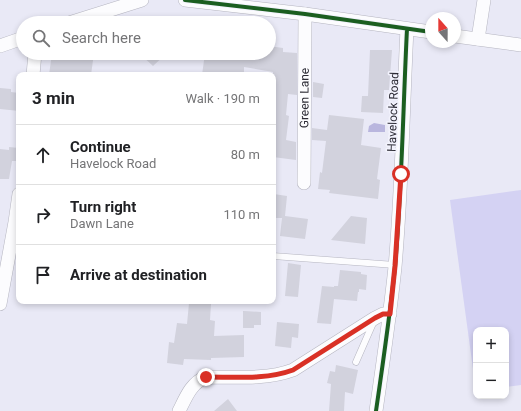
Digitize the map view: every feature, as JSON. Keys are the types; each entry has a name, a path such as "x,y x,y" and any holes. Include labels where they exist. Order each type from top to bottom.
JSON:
{"street":[{"path":"91,16 142,0"},
{"path":"185,0 305,14 425,31"},
{"path":"478,39 484,0"},
{"name":"Green Lane","path":"304,183 305,14"},
{"name":"Havelock Road","path":"376,411 390,314 395,266 401,174 407,28"},
{"path":"461,37 521,45"},
{"path":"0,46 16,40"},
{"path":"33,72 34,60"},
{"path":"0,304 16,227"},
{"path":"179,411 194,384 206,377 273,376 293,370 375,318 383,314 390,314"}],"lane":[{"path":"276,256 395,266"},
{"path":"356,362 375,318"}],"shaded area":[{"path":"374,123 385,125 385,132 368,132 369,126"},
{"path":"521,190 521,385 509,387 509,327 473,327 473,369 450,200"}],"building":[{"path":"276,47 283,48 283,52 297,53 297,95 288,94 286,115 289,116 286,140 296,142 296,160 276,157 276,72 244,67 244,72 202,72 204,60 276,60"},
{"path":"370,50 392,50 389,90 384,90 383,113 361,112 362,96 368,96"},
{"path":"51,60 93,60 91,72 49,72"},
{"path":"147,60 159,60 153,66"},
{"path":"313,82 324,84 322,98 313,97"},
{"path":"0,88 11,89 11,92 16,93 16,111 0,109"},
{"path":"329,115 364,119 361,145 381,148 377,179 380,180 378,199 329,193 330,190 318,189 320,172 322,173 326,141 312,140 312,128 327,130"},
{"path":"9,147 16,148 16,161 12,161 9,179 0,179 0,149 9,150"},
{"path":"276,194 287,196 285,216 308,219 305,239 280,236 282,218 276,218"},
{"path":"351,216 367,218 365,244 331,240"},
{"path":"288,263 301,265 298,297 285,296"},
{"path":"340,270 361,272 361,274 367,275 366,290 359,289 357,301 334,299 331,324 317,323 322,286 338,286"},
{"path":"189,304 211,304 210,320 215,321 214,336 244,335 244,357 211,358 211,360 184,359 183,365 167,363 169,342 174,343 177,323 187,324"},
{"path":"243,311 261,312 261,325 254,325 254,328 243,328"},
{"path":"277,322 299,324 298,338 292,337 291,348 275,346"},
{"path":"336,365 358,370 353,394 345,392 344,411 329,411 331,384 327,383 330,371 335,372"},
{"path":"228,399 237,411 214,411"}],"cycle path":[{"path":"185,0 305,14 425,31"},
{"path":"376,411 395,267 401,178 407,29"}],"route":[{"path":"206,377 273,376 286,373 375,318 383,314 390,314 395,266 401,174"}]}
